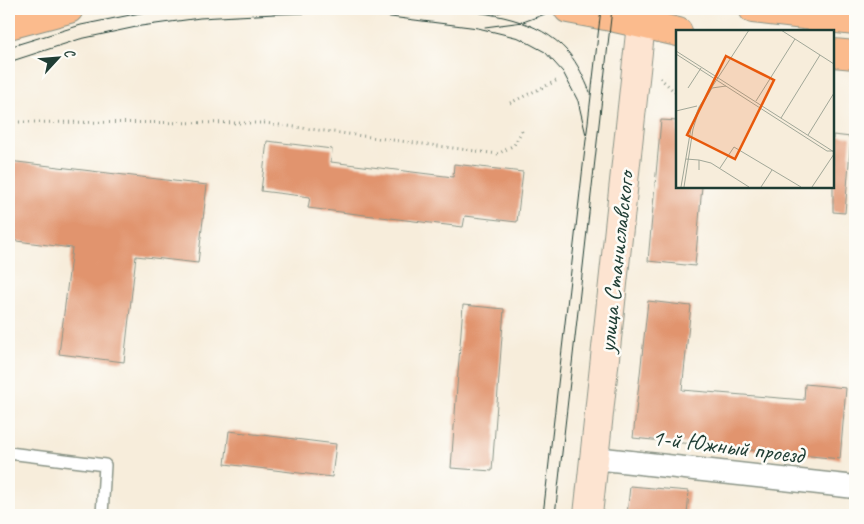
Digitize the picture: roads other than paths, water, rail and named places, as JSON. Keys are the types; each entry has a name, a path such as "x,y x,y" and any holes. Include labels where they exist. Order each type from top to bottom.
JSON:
{"main road":[{"path":"9,25 69,9"},
{"path":"568,9 642,16 676,31"},
{"path":"753,9 855,22"},
{"name":"улица Станиславского","path":"588,515 642,16"},
{"path":"834,53 855,55"}],"street":[{"name":"1-й Южный проезд","path":"595,458 855,487"}],"lane":[{"path":"9,453 106,465 102,515"}],"tram line":[{"path":"9,47 81,25 171,9"},
{"path":"447,9 496,15 512,19 542,32 568,52 578,66 590,92"},
{"path":"494,14 512,9"},
{"path":"485,27 523,22 559,9"},
{"path":"543,515 601,9"},
{"path":"555,515 612,9"},
{"path":"9,62 80,39 141,26 200,18 351,12 478,28 519,38 545,52 563,72 578,101 586,135"}]}
